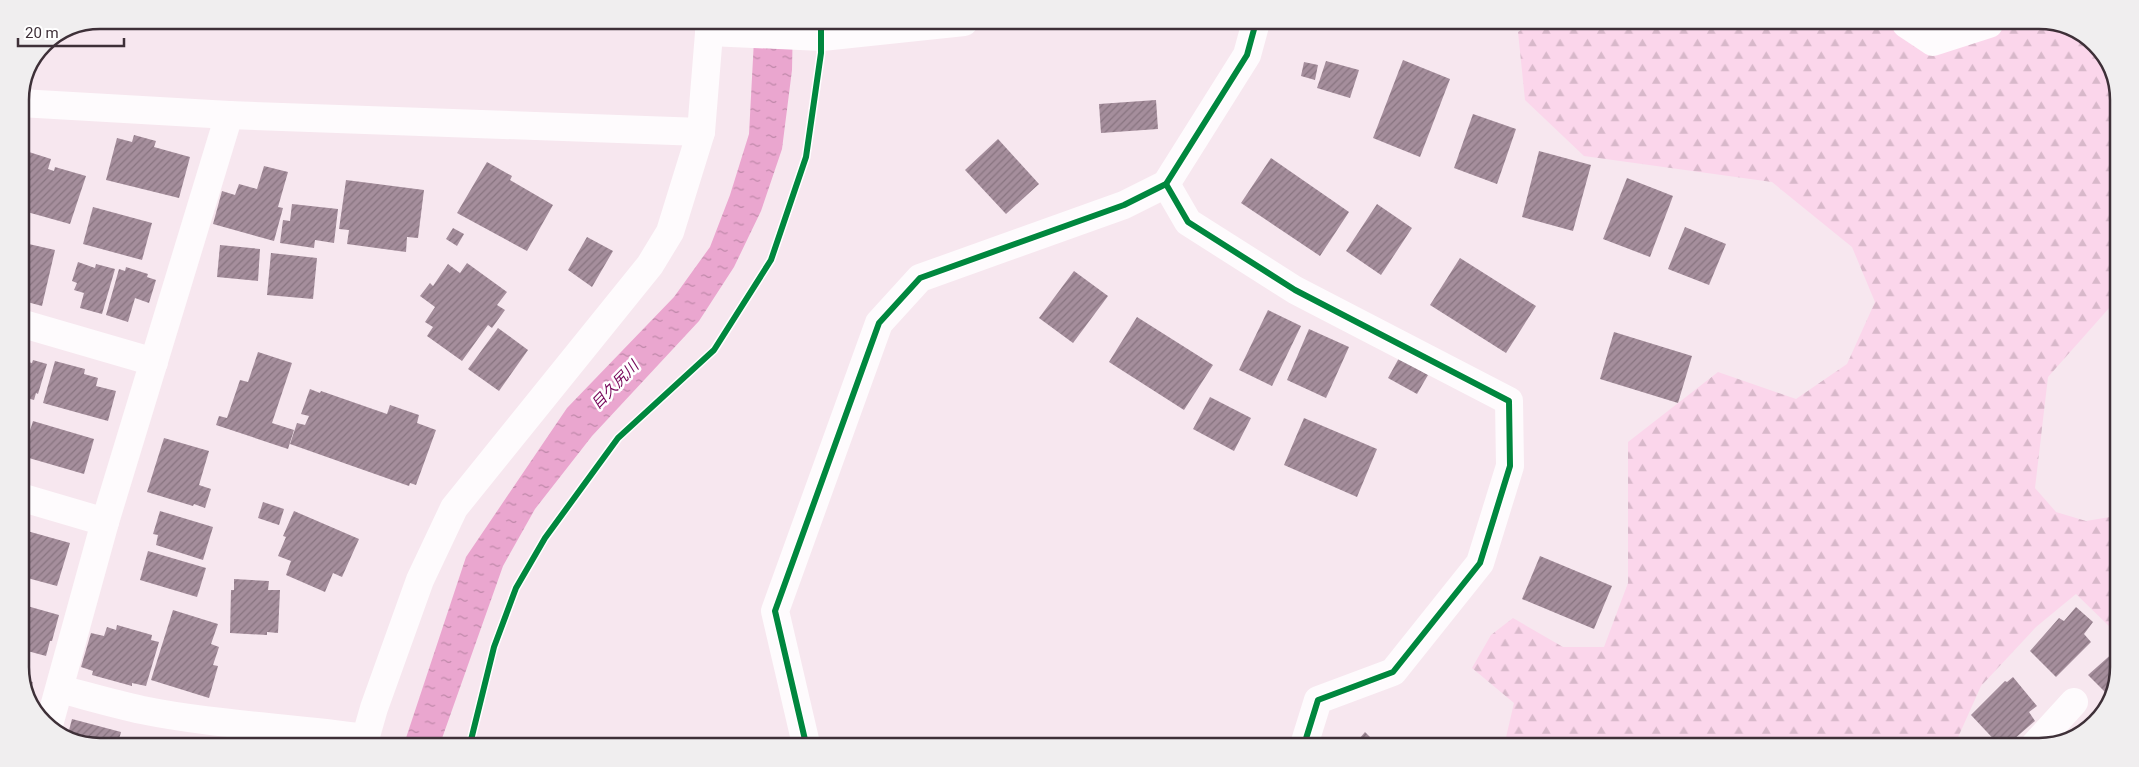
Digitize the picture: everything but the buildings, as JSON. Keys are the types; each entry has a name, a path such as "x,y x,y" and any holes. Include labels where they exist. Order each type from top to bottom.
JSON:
{"street":[{"path":"366,738 420,580 454,508 650,265 670,232 700,132 710,29"},
{"path":"719,29 737,33 822,37 898,29"},
{"path":"805,738 775,611 879,323 920,278 1124,205 1166,184 1247,55 1254,29"},
{"path":"1914,29 1933,42 1973,29"},
{"path":"29,104 229,115 700,132"},
{"path":"51,718 105,522 229,115"},
{"path":"1166,184 1188,222 1295,290 1509,401 1510,466 1480,563 1393,672 1318,700 1306,738"},
{"path":"29,326 154,362"},
{"path":"29,500 105,522"},
{"path":"60,689 143,710 242,724 335,733 354,738"},
{"path":"2044,738 2074,702"}],"green space":[{"path":"1523,29 2049,29 2071,36 2082,43 2096,57 2105,73 2110,95 2110,307 2048,377 2035,488 2056,512 2086,521 2110,517 2110,627 2076,594 2036,627 1981,686 1958,738 1506,738 1514,703 1472,668 1491,635 1513,618 1563,647 1604,647 1628,583 1628,442 1718,372 1796,399 1847,364 1875,302 1852,247 1772,182 1584,156 1525,100 1518,32"}],"water":[{"name":"目久尻川","path":"755,29 793,29 792,70 782,149 761,211 734,267 699,321 592,436 535,509 503,566 442,738 406,738 466,557 567,408 674,297 710,247 730,195 749,134"}],"cycle path":[{"path":"471,738 494,647 516,588 545,538 618,438 714,350 771,260 806,157 821,53 821,29"},
{"path":"805,738 775,611 879,323 920,278 1124,205 1166,184 1247,55 1254,29"},
{"path":"1166,184 1188,222 1295,290 1509,401 1510,466 1480,563 1393,672 1318,700 1306,738"}]}
